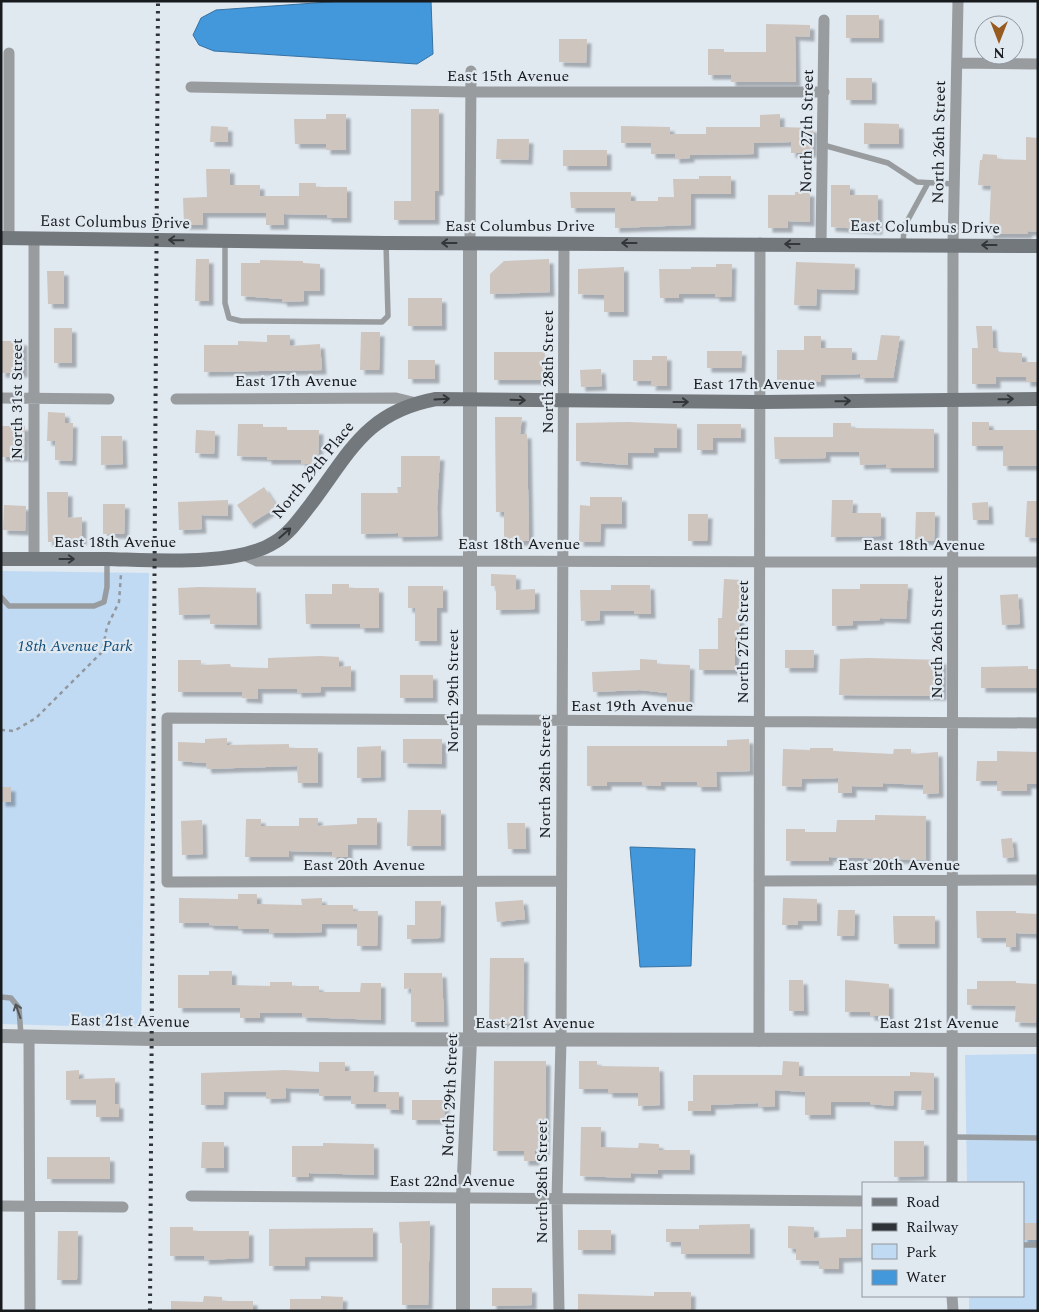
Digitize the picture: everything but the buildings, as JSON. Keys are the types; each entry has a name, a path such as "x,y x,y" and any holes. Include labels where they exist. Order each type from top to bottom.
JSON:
{"main road":[{"name":"East Columbus Drive","path":"5,238 386,243 760,243 1038,246"},
{"name":"East 17th Avenue","path":"470,398 565,401 758,402 1038,399"},
{"name":"North 29th Place","path":"242,554 274,543 295,525 354,443 372,426 393,412 416,403 436,399 470,398"},
{"name":"East 18th Avenue","path":"1,559 208,559 242,554"}],"street":[{"name":"North 26th Street","path":"952,1182 954,723 952,562 953,245 958,1"},
{"name":"North 27th Street","path":"821,244 824,20"},
{"path":"5,238 6,85 9,53"},
{"path":"957,63 1038,64"},
{"name":"North 29th Street","path":"463,1311 463,1198 470,1040 471,71"},
{"name":"East 15th Avenue","path":"191,87 470,92 824,92"},
{"name":"North 31st Street","path":"34,238 34,559"},
{"name":"North 28th Street","path":"559,1311 557,1198 564,562 564,243"},
{"name":"North 27th Street","path":"759,1040 758,402 760,243"},
{"path":"1,398 109,399"},
{"name":"East 17th Avenue","path":"176,399 396,398 416,403"},
{"name":"East 18th Avenue","path":"242,554 257,561 1038,562"},
{"name":"East 19th Avenue","path":"167,882 167,718 562,722 1038,723"},
{"name":"East 20th Avenue","path":"760,881 1038,880"},
{"name":"East 20th Avenue","path":"167,882 561,882"},
{"name":"East 21st Avenue","path":"1,1036 163,1040 1038,1040"},
{"path":"25,1036 30,1206 30,1311"},
{"name":"East 22nd Avenue","path":"191,1196 862,1201"},
{"path":"1,1206 123,1207"},
{"path":"952,1297 952,1311"}],"lane":[{"path":"823,145 878,159 888,163 917,182 954,184"},
{"path":"903,245 904,226 928,183"},
{"path":"225,241 225,303 229,318 241,321 382,322 386,320 388,316 386,243"},
{"path":"1,598 9,606 94,606 104,602 107,587 107,560"},
{"path":"1,997 11,998 19,1008 25,1036"},
{"path":"952,1137 1038,1138"},
{"path":"1024,1245 1038,1245"}],"path":[{"path":"1,730 14,731 36,718 102,652 107,627 119,602 121,574"}],"green space":[{"name":"18th Avenue Park","path":"1,571 149,573 141,1028 1,1024"},
{"path":"1038,1054 1038,1311 969,1311 969,1297 1024,1297 1024,1182 967,1182 965,1055"}],"water":[{"path":"343,1 431,1 433,54 417,64 214,51 199,45 193,35 201,18 216,10"},
{"path":"630,847 695,849 691,966 640,967"}],"railway":[{"path":"150,1311 158,1"}]}
